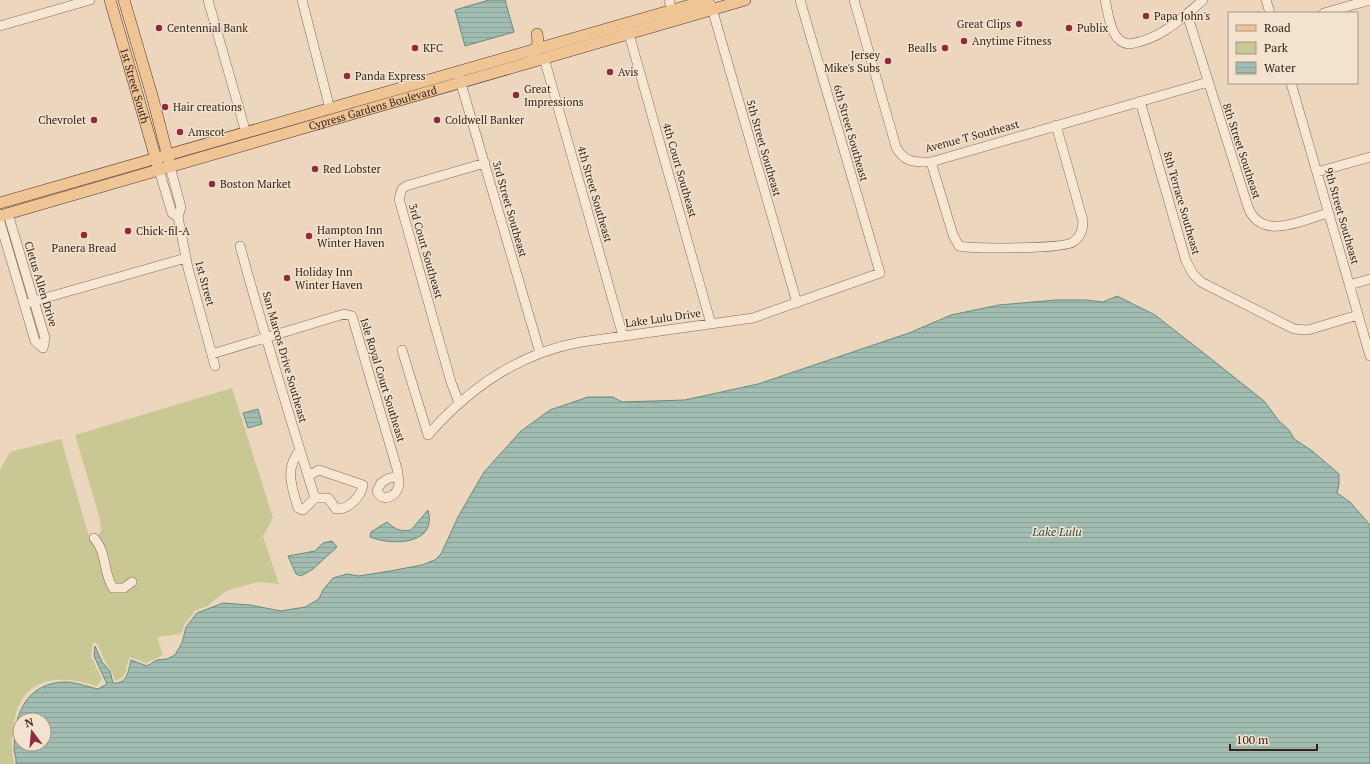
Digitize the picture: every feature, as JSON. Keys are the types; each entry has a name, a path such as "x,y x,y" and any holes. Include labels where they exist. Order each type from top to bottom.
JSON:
{"main road":[{"name":"1st Street South","path":"110,0 165,169"},
{"name":"1st Street South","path":"124,0 153,99 162,157"},
{"name":"Cypress Gardens Boulevard","path":"288,126 330,109 459,77 504,69 544,58 672,10 710,3 745,0"},
{"name":"Cypress Gardens Boulevard","path":"1,200 246,133 288,126 459,77 536,49 575,38 627,28"},
{"path":"504,69 532,55 536,49 538,40 537,34"},
{"path":"544,58 575,38"},
{"path":"4,215 165,169 252,142 254,136 282,126 288,126"}],"street":[{"path":"0,26 90,0"},
{"path":"208,0 246,133"},
{"path":"302,0 330,109"},
{"name":"6th Street Southeast","path":"800,0 880,274"},
{"name":"Avenue T Southeast","path":"854,0 898,151 905,159 912,162 931,162 1208,82"},
{"path":"1105,0 1116,38 1124,44 1136,44 1159,35 1203,0"},
{"path":"1266,0 1270,12"},
{"path":"1328,12 1370,0"},
{"name":"5th Street Southeast","path":"710,3 797,303"},
{"name":"8th Street Southeast","path":"1187,14 1248,207 1254,218 1265,226 1279,227 1328,213"},
{"name":"4th Court Southeast","path":"627,28 711,324"},
{"name":"4th Street Southeast","path":"544,58 623,336"},
{"name":"3rd Street Southeast","path":"459,77 540,353"},
{"name":"9th Street Southeast","path":"1291,84 1370,356"},
{"name":"8th Terrace Southeast","path":"1140,101 1186,261 1196,278 1222,294 1294,329 1308,330 1358,315"},
{"path":"931,162 954,239 959,246 990,247 1069,244 1080,235 1083,221 1056,125"},
{"path":"1317,172 1370,157"},
{"name":"3rd Court Southeast","path":"458,403 399,199 402,189 406,186 485,163"},
{"name":"1st Street","path":"165,169 181,207 178,218 186,258 213,359"},
{"name":"Cletus Allen Drive","path":"4,215 29,303"},
{"name":"Cletus Allen Drive","path":"0,222 29,303"},
{"name":"San Marcos Drive Southeast","path":"240,246 315,498"},
{"path":"29,303 186,258"},
{"name":"Lake Lulu Drive","path":"458,403 477,387 505,369 540,353 564,345 753,318 880,274"},
{"path":"1349,285 1370,279"},
{"name":"Isle Royal Court Southeast","path":"213,359 266,337 344,314 352,316 398,477"},
{"path":"402,350 428,435 458,403"},
{"path":"300,450 294,456 289,475 298,508 302,510 315,498 328,498 336,509 342,510 356,500 362,491 363,486 319,470 308,476"},
{"path":"94,538 100,545 109,580 113,588 124,588 132,582"}],"green space":[{"path":"232,388 273,518 263,536 279,584 258,582 226,591 207,606 195,611 184,625 181,634 157,637 163,655 146,663 130,657 125,674 120,679 115,681 98,645 93,643 91,656 102,679 97,686 75,681 55,680 44,682 35,686 22,699 17,712 12,712 12,752 14,764 0,764 0,470 10,452 61,439 90,540 97,547 113,592 120,593 126,591 132,587 136,581 132,577 128,582 115,586 97,538 101,531 100,519 75,435"}],"water":[{"path":"489,0 505,0 514,32 465,46 455,10"},
{"name":"Lake Lulu","path":"1117,296 1155,315 1264,401 1279,421 1289,430 1294,439 1311,450 1339,474 1337,493 1350,502 1370,525 1370,764 16,764 14,752 52,752 52,712 21,712 25,702 31,695 47,685 57,683 68,682 98,689 107,684 94,656 95,646 102,662 110,671 113,683 118,683 126,676 131,660 147,666 157,660 167,659 175,655 182,643 186,627 197,613 223,603 250,605 281,611 305,607 319,599 323,590 333,578 347,574 359,576 390,571 422,565 435,560 441,554 458,517 484,472 521,431 550,410 588,397 613,397 622,402 685,400 758,384 909,333 951,315 999,305 1056,300 1086,300 1103,302"},
{"path":"258,409 262,424 248,428 243,413"},
{"path":"428,510 429,522 426,530 420,536 401,542 390,542 370,537 371,532 387,522 404,531 411,530"},
{"path":"332,541 337,547 313,569 301,576 296,574 288,556 315,551 323,543"}],"place":[{"name":"Papa John's","path":"1146,16"},
{"name":"Great Clips","path":"1019,24"},
{"name":"Centennial Bank","path":"159,28"},
{"name":"Publix","path":"1069,28"},
{"name":"Anytime Fitness","path":"964,41"},
{"name":"KFC","path":"415,48"},
{"name":"Bealls","path":"945,48"},
{"name":"Jersey Mike's Subs","path":"888,61"},
{"name":"Avis","path":"610,72"},
{"name":"Panda Express","path":"347,76"},
{"name":"Great Impressions","path":"516,95"},
{"name":"Hair creations","path":"165,107"},
{"name":"Chevrolet","path":"94,120"},
{"name":"Coldwell Banker","path":"437,120"},
{"name":"Amscot","path":"180,132"},
{"name":"Red Lobster","path":"315,169"},
{"name":"Boston Market","path":"212,184"},
{"name":"Chick-fil-A","path":"128,231"},
{"name":"Panera Bread","path":"84,235"},
{"name":"Hampton Inn Winter Haven","path":"309,236"},
{"name":"Holiday Inn Winter Haven","path":"287,278"}]}
